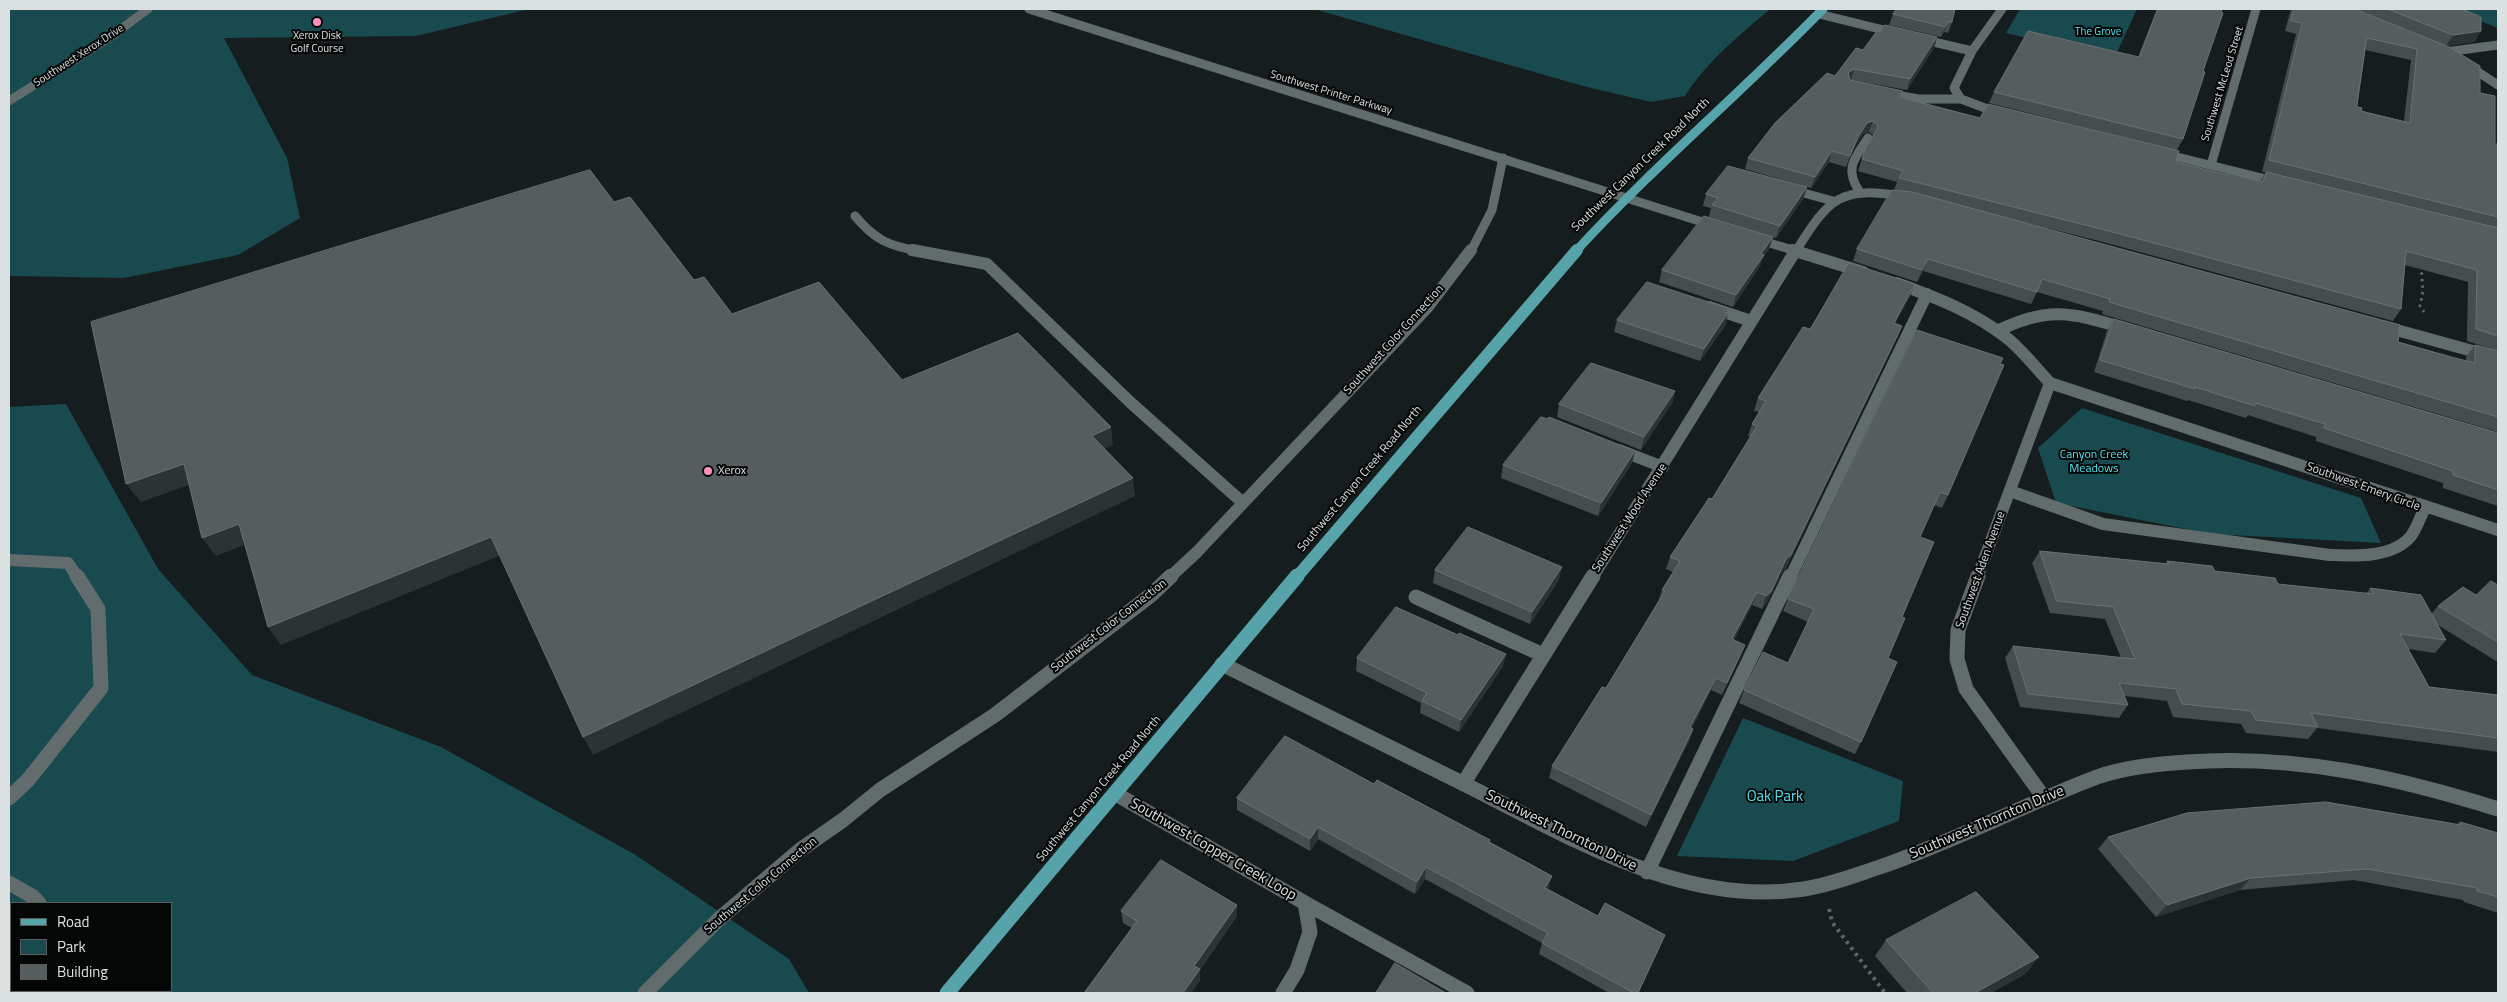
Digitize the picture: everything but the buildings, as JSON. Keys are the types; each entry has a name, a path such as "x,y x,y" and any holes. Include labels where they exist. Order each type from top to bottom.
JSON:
{"main road":[{"name":"Southwest Canyon Creek Road North","path":"947,993 1116,794 1222,664 1547,282 1627,197 1821,12"}],"street":[{"name":"Southwest Xerox Drive","path":"9,101 113,35 148,9"},
{"name":"Southwest Printer Parkway","path":"1029,9 1722,228"},
{"path":"1961,99 1954,88 1972,51 2002,9"},
{"name":"Southwest McLeod Street","path":"2210,165 2256,9"},
{"path":"1821,12 1907,36"},
{"path":"1916,38 1972,51"},
{"path":"2498,46 2441,50 2498,85"},
{"path":"1876,91 1919,99 1961,99 1978,107 2014,117"},
{"path":"1859,191 1851,179 1850,167 1868,138"},
{"path":"2149,150 2287,184"},
{"name":"Southwest Color Connection","path":"645,993 719,919 800,850 843,820 880,790 995,715 1151,595 1197,552 1426,309 1451,276 1489,219 1499,187 1503,158"},
{"path":"1778,185 1833,201"},
{"path":"1795,251 1814,222 1833,201 1842,195 1859,191 1884,193 1918,200"},
{"path":"855,216 869,233 883,242 901,248 987,264 1130,402 1243,503"},
{"path":"1749,237 1882,278 1927,294 1997,331 2026,356 2050,383"},
{"name":"Southwest Wood Avenue","path":"1464,784 1543,655 1663,467 1795,251"},
{"path":"1647,872 1927,294"},
{"path":"1696,302 1751,321"},
{"path":"1997,331 2038,313 2062,311 2142,333"},
{"path":"2368,322 2498,358"},
{"name":"Southwest Aden Avenue","path":"2044,798 1966,689 1957,659 1958,630 2050,383"},
{"name":"Southwest Emery Circle","path":"2010,491 2103,524 2319,555 2353,556 2385,552 2409,538 2425,508 2281,457 2050,383"},
{"path":"1610,446 1663,467"},
{"path":"2425,508 2498,530"},
{"path":"9,560 68,563 98,609 100,688 28,780 9,798"},
{"path":"1416,597 1543,655"},
{"name":"Southwest Thornton Drive","path":"1222,664 1464,784 1547,828 1612,858 1647,872 1684,883 1721,889 1760,892 1824,886 1940,846 2044,798 2100,776 2132,768 2202,760 2271,760 2342,768 2378,775 2498,809"},
{"name":"Southwest Copper Creek Loop","path":"1116,794 1305,903 1310,932 1297,970 1283,993"},
{"path":"9,883 32,896 38,902"},
{"path":"1305,903 1467,993"}],"path":[{"path":"2421,265 2421,284 2424,297 2420,306 2428,317"},
{"path":"1832,922 1885,993"}],"green space":[{"path":"9,9 529,9 416,36 224,38 287,158 300,218 238,255 124,278 9,276"},
{"path":"1314,9 1770,9 1713,60 1685,96 1651,102 1583,86"},
{"name":"The Grove","path":"2020,9 2137,9 2114,59 2006,33"},
{"path":"2449,9 2498,9 2498,28"},
{"path":"66,404 158,569 252,675 441,747 634,854 789,959 809,993 9,993 9,407"},
{"name":"Canyon Creek Meadows","path":"2082,408 2361,498 2381,543 2211,534 2056,503 2038,448"},
{"name":"Oak Park","path":"1743,718 1903,781 1899,821 1793,861 1677,856"}],"place":[{"name":"Xerox Disk Golf Course","path":"317,22"},
{"name":"Xerox","path":"708,471"}]}
